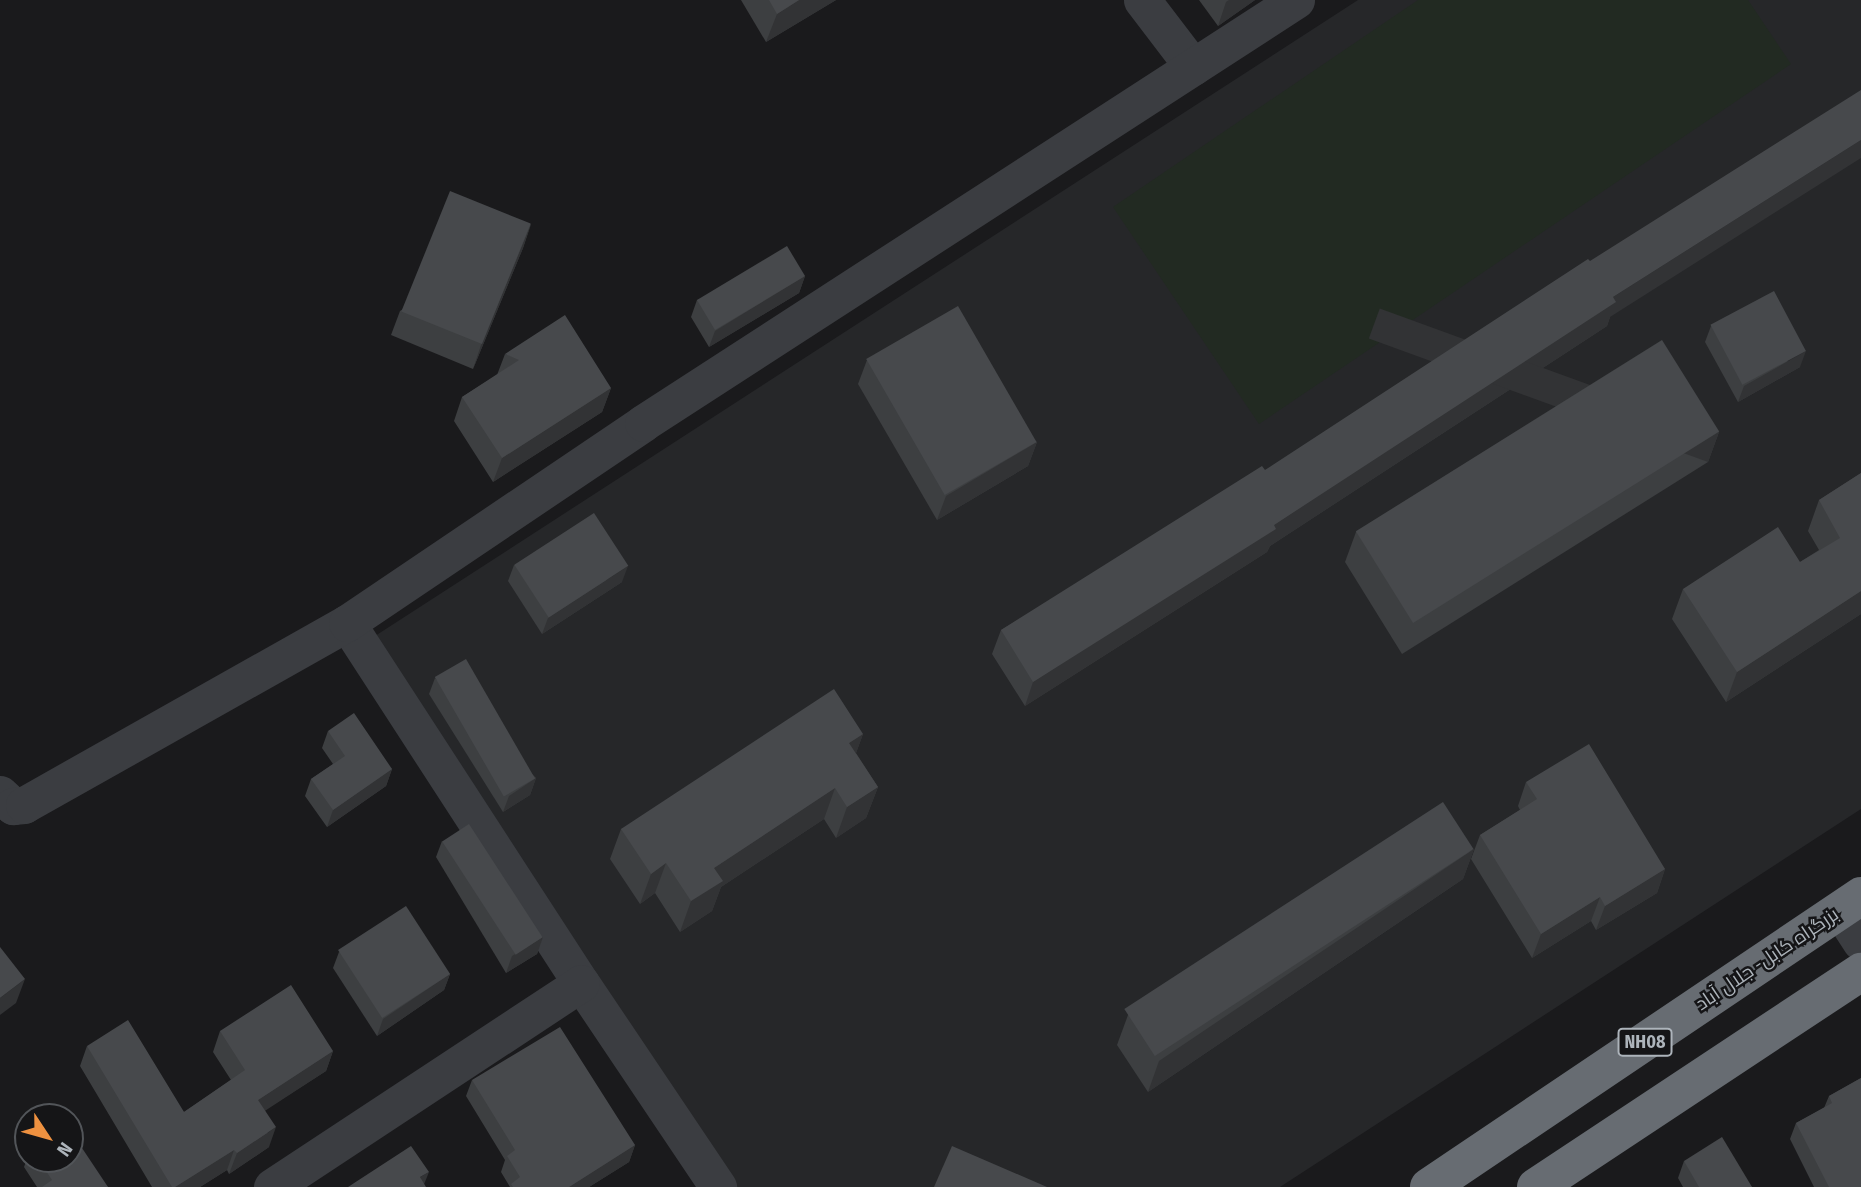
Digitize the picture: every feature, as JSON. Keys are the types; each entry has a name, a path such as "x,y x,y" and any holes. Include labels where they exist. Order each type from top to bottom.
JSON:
{"highway":[{"name":"بزرگراه کابل- جلال آباد","path":"1429,1187 1850,903"},
{"path":"1536,1187 1861,972"}],"street":[{"path":"1142,0 1193,66"},
{"path":"0,794 13,806 24,805 347,623 643,423 1296,0"},
{"path":"347,623 581,983 718,1187"},
{"path":"1850,903 1861,942"},
{"path":"272,1187 581,983"}],"shaded area":[{"path":"1358,0 1861,0 1861,809 1280,1187 735,1187 375,636"},
{"path":"1418,0 1748,0 1791,64 1259,424 1113,207"}],"building":[{"path":"769,0 799,0 777,14"},
{"path":"1861,90 1861,140 1613,297 1616,302 1274,525 1276,529 1033,682 1001,630 1262,466 1265,470 1588,259 1590,261"},
{"path":"450,191 531,224 482,344 401,312"},
{"path":"787,246 805,276 715,330 697,300"},
{"path":"1774,291 1806,351 1742,385 1710,325"},
{"path":"958,306 1036,442 945,495 866,359"},
{"path":"565,315 611,388 502,458 462,397 519,360 505,354"},
{"path":"1662,340 1719,432 1413,623 1356,531"},
{"path":"1861,473 1861,591 1737,672 1683,589 1778,527 1800,562 1840,538 1819,500"},
{"path":"594,513 628,566 549,618 514,565"},
{"path":"466,659 535,779 504,797 435,677"},
{"path":"834,689 863,734 849,743 878,787 847,807 835,788 714,868 723,881 691,901 666,863 651,874 621,829"},
{"path":"354,713 392,769 333,810 311,779 345,756 328,731"},
{"path":"1589,744 1665,869 1605,906 1600,897 1541,934 1480,835 1537,799 1526,782"},
{"path":"1443,802 1473,849 1155,1056 1124,1009"},
{"path":"469,824 543,937 516,955 442,841"},
{"path":"406,906 450,974 382,1018 338,950"},
{"path":"0,947 25,979 0,998"},
{"path":"291,985 333,1051 258,1100 276,1127 237,1153 234,1150 172,1187 87,1046 128,1020 184,1112 245,1070 220,1031"},
{"path":"560,1027 635,1145 569,1187 513,1187 511,1184 520,1177 507,1156 515,1150 472,1080"},
{"path":"1861,1078 1861,1187 1829,1187 1796,1123 1832,1103 1829,1096"},
{"path":"1722,1137 1752,1187 1699,1187 1684,1161"},
{"path":"411,1146 429,1172 420,1177 426,1187 348,1187"},
{"path":"952,1146 1047,1187 934,1187"},
{"path":"84,1151 108,1187 42,1187 52,1180 47,1173 84,1173"}]}
